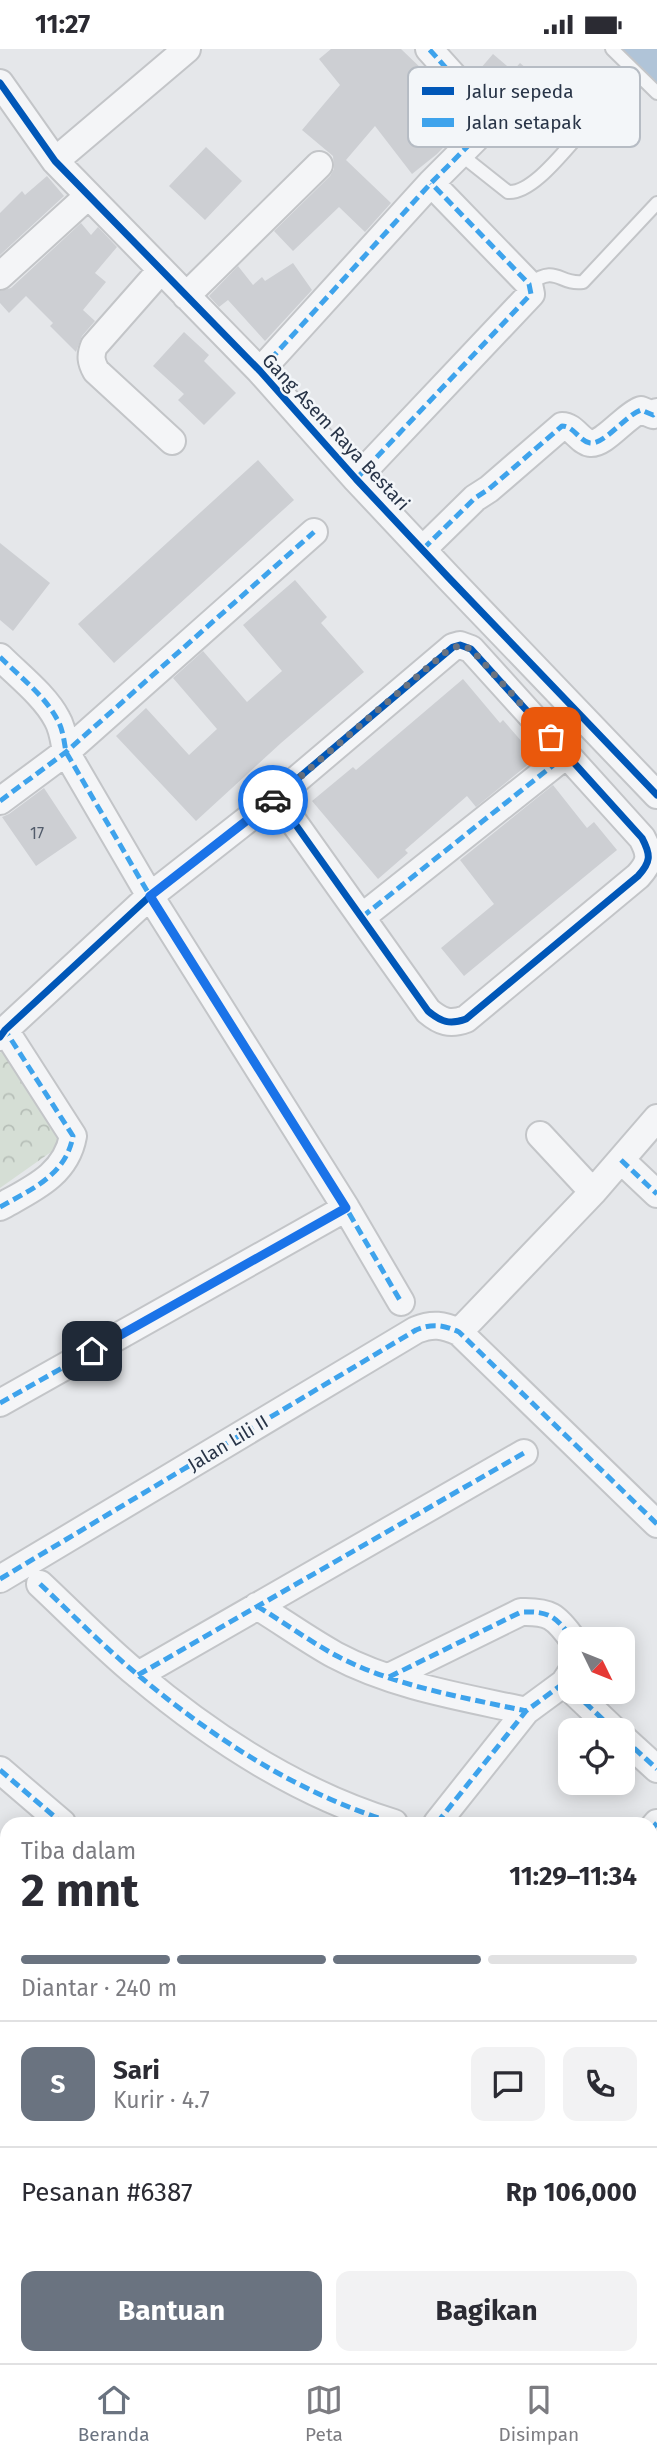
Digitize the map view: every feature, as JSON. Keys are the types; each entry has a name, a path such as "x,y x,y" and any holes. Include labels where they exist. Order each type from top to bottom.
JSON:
{"street":[{"path":"55,161 187,49"},
{"path":"429,49 445,67"},
{"name":"Gang Asem Raya Bestari","path":"0,83 55,161 260,371 457,587 657,795"},
{"path":"260,371 467,147"},
{"path":"186,296 319,165"},
{"path":"356,479 529,299 532,289 431,183"},
{"path":"0,277 88,196"},
{"path":"161,270 94,347 91,355 96,370 172,442"},
{"path":"423,549 475,498 562,426 587,442 594,442 610,433 635,412 641,410 653,415 657,412"},
{"path":"0,801 66,752 314,532"},
{"path":"0,1206 43,1183 63,1164 71,1150 73,1136 2,1033 150,896 276,797 447,651 460,645 471,649 642,838 650,860 638,876 466,1019 445,1023 428,1011 276,797"},
{"path":"0,657 57,718 66,752 150,896 346,1208 401,1302"},
{"path":"362,917 566,755"},
{"path":"657,1118 593,1192 459,1332 657,1524"},
{"path":"540,1135 593,1192"},
{"path":"621,1160 657,1194"},
{"path":"0,1403 346,1208"},
{"name":"Jalan Lili II","path":"0,1579 416,1330 429,1325 439,1325 459,1332"},
{"path":"138,1675 524,1453"},
{"path":"40,1584 138,1675 223,1740 307,1790 375,1817"},
{"path":"257,1606 336,1655 389,1677 433,1691 526,1711"},
{"path":"389,1677 521,1612 543,1611 564,1627"},
{"path":"442,1817 526,1711 558,1692"},
{"path":"590,1705 602,1718"},
{"path":"635,1749 657,1769"},
{"path":"0,1770 55,1817"}],"lane":[{"path":"612,49 630,67"},
{"path":"640,76 657,93"},
{"path":"460,154 508,192 513,193 529,186 567,147"},
{"path":"530,284 551,274 576,283 583,282 657,203"}],"green space":[{"path":"5,1046 68,1140 0,1188 0,1053"}],"building":[{"path":"331,49 401,49 420,67 408,67 408,147 444,147 412,174 375,126 346,160 391,203 365,232 339,207 293,251 274,231 334,169 333,156 302,130 340,85 319,59"},
{"path":"493,54 508,67 482,67"},
{"path":"206,147 242,181 205,220 169,186"},
{"path":"47,176 64,196 0,255 0,213 22,191 25,195"},
{"path":"81,223 91,235 98,227 117,247 95,273 106,282 83,310 95,321 82,336 76,352 50,326 53,323 26,296 9,313 0,303 0,291 11,288"},
{"path":"293,263 312,290 265,341 228,300 219,307 209,296 238,266 253,285 262,277 265,281"},
{"path":"184,332 209,355 204,361 236,393 204,425 178,400 184,394 153,366"},
{"path":"258,460 294,500 114,663 78,624"},
{"path":"0,543 50,583 13,631 0,620"},
{"path":"295,580 327,617 321,623 364,672 196,821 116,736 146,708 189,755 217,729 173,678 203,651 247,702 282,671 243,625"},
{"path":"463,679 500,723 503,720 536,758 476,807 467,796 405,850 408,853 378,879 312,801 353,767 356,770"},
{"path":"553,785 587,828 594,822 617,850 464,976 441,948 494,904 460,860"},
{"path":"44,788 77,838 36,866 2,817"}],"waterway":[{"path":"633,49 657,72"}],"marked path":[{"path":"429,49 445,67"},
{"path":"260,371 467,147"},
{"path":"356,479 531,294 529,284 431,183"},
{"path":"423,549 475,498 562,426 570,428 590,443 602,439 641,410 653,415 657,412"},
{"path":"0,801 66,752 314,532"},
{"path":"0,657 39,694 52,711 61,727 66,752 150,896 346,1208 401,1302"},
{"path":"362,917 566,755"},
{"path":"0,1207 35,1187 55,1171 69,1150 73,1136 5,1030"},
{"path":"621,1160 657,1194"},
{"path":"0,1403 346,1208"},
{"path":"0,1579 416,1330 433,1326 443,1326 459,1332 657,1524"},
{"path":"138,1675 524,1453"},
{"path":"40,1584 138,1675 227,1742 291,1780 376,1817"},
{"path":"257,1606 335,1655 380,1675 428,1689 526,1711"},
{"path":"389,1677 521,1612 545,1614 563,1627"},
{"path":"442,1817 526,1711 558,1687"},
{"path":"588,1705 601,1718"},
{"path":"635,1749 657,1769"},
{"path":"0,1770 55,1817"}],"cycle path":[{"path":"0,83 55,161 260,371 356,479 657,795"},
{"path":"0,1037 150,896 276,797 453,647 460,645 471,649 642,838 648,858 638,876 466,1019 446,1021 428,1011 276,797"}],"way so far":[{"path":"273,800 447,651 460,645 471,649 551,737"}],"route":[{"path":"92,1351 346,1208 150,896 273,800"}]}
